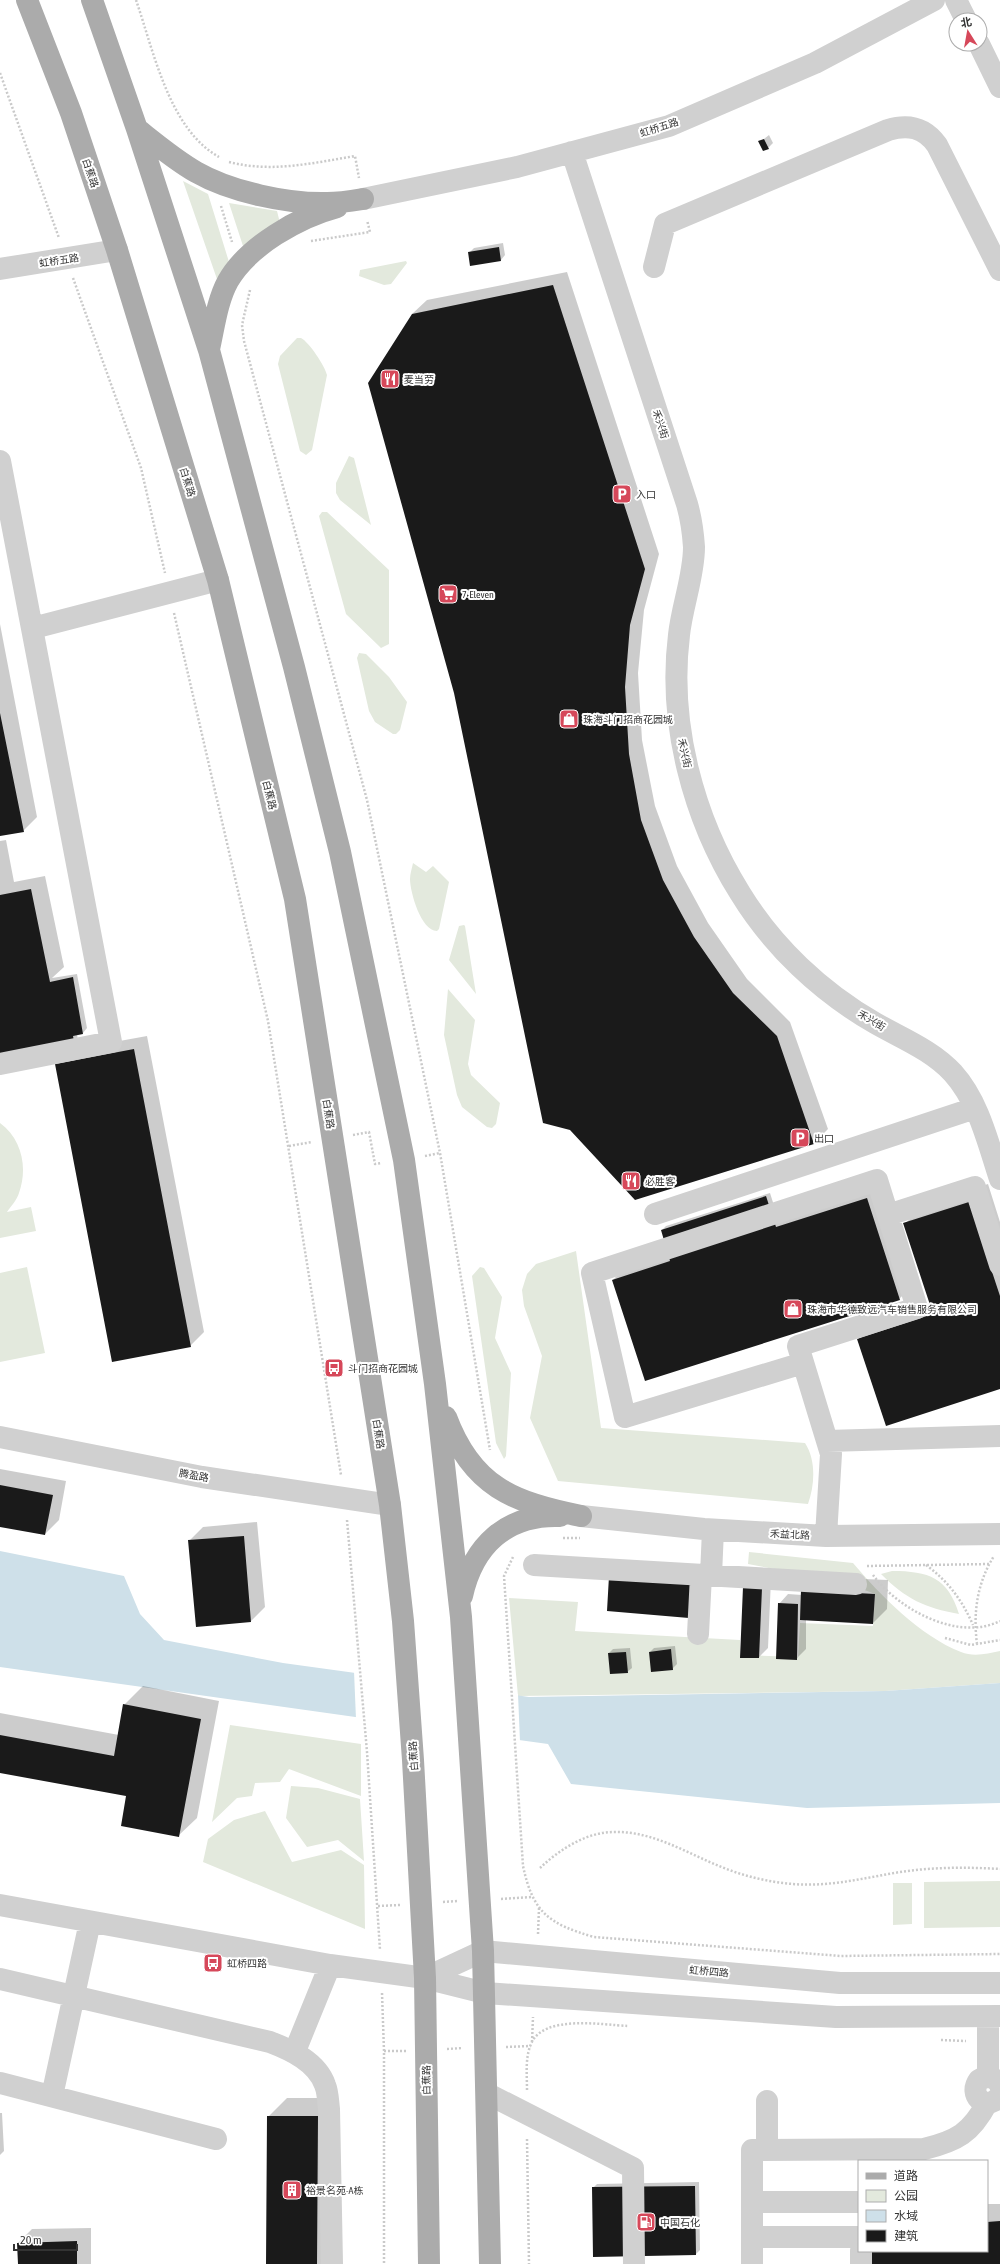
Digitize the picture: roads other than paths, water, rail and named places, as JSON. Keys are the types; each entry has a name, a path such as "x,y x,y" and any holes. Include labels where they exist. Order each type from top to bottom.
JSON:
{"main road":[{"name":"白蕉路","path":"27,0 71,114 117,250 218,580 295,899 390,1505 403,1621 413,1760 425,1978 429,2264"},
{"path":"92,0 137,129 209,350 294,667 340,852 404,1160 435,1384 461,1617 472,1770 485,1993 490,2264"},
{"path":"137,129 180,162 198,173 239,189 291,200 327,203 363,200"},
{"path":"209,350 217,313 228,281 255,248 297,223 327,209 363,200"},
{"path":"435,1384 446,1419 458,1446 478,1474 499,1489 524,1500 549,1510 582,1516"},
{"path":"461,1617 462,1598 466,1578 473,1561 489,1541 505,1528 528,1520 553,1515 582,1516"}],"street":[{"name":"虹桥五路","path":"363,200 517,167 668,126 815,63 934,0"},
{"path":"956,0 962,12"},
{"path":"982,52 1000,87"},
{"path":"654,267 665,224 888,130 901,126 922,131 937,145 1000,270"},
{"name":"禾兴街","path":"572,152 687,504 692,526 694,549 679,634 676,676 678,722 687,766 700,809 717,851 740,893 769,932 800,968 835,998 934,1057 953,1073 968,1093 975,1108 1000,1179"},
{"name":"虹桥五路","path":"0,269 117,250"},
{"path":"0,461 8,546 33,628 111,1042 0,1064"},
{"path":"33,628 218,580"},
{"path":"655,1214 975,1108"},
{"path":"803,1363 625,1417 592,1273 877,1180 917,1308 798,1346 831,1454 826,1536"},
{"path":"888,1215 975,1187 1000,1265"},
{"path":"827,1441 1000,1436"},
{"name":"腾盈路","path":"0,1437 202,1477 390,1505"},
{"name":"禾益北路","path":"582,1516 713,1530 998,1543"},
{"path":"698,1634 713,1530"},
{"path":"534,1564 706,1575 865,1575"},
{"path":"0,1905 330,1965 425,1978 485,1993 836,2017 994,2017 994,2081 979,2080 975,2092 979,2100 994,2099"},
{"path":"52,2096 90,1922"},
{"path":"425,1978 483,1951"},
{"name":"虹桥四路","path":"483,1951 840,1983 1000,1983"},
{"path":"295,2051 330,1965"},
{"path":"0,1979 270,2042 295,2051 310,2064 325,2084 329,2109 332,2264"},
{"path":"0,2083 216,2139"},
{"path":"488,2094 633,2168 634,2264"},
{"path":"752,2264 752,2150 924,2149 944,2144 963,2134 978,2119 994,2099"},
{"path":"767,2101 767,2150"},
{"path":"752,2202 858,2202"},
{"path":"752,2237 858,2237"},
{"path":"861,2252 861,2264"}],"water":[{"path":"0,1551 124,1576 140,1614 164,1640 283,1663 529,1697 885,1691 1000,1683 1000,1803 807,1808 571,1784 548,1744 0,1667"}],"place":[{"name":"麦当劳","path":"390,379"},
{"name":"入口","path":"622,494"},
{"name":"7-Eleven","path":"448,594"},
{"name":"珠海斗门招商花园城","path":"569,719"},
{"name":"出口","path":"800,1138"},
{"name":"必胜客","path":"631,1181"},
{"name":"珠海市华德致远汽车销售服务有限公司","path":"793,1309"},
{"name":"斗门招商花园城","path":"334,1368"},
{"name":"虹桥四路","path":"213,1963"},
{"name":"裕景名苑-A栋","path":"292,2190"},
{"name":"中国石化","path":"646,2222"}]}
